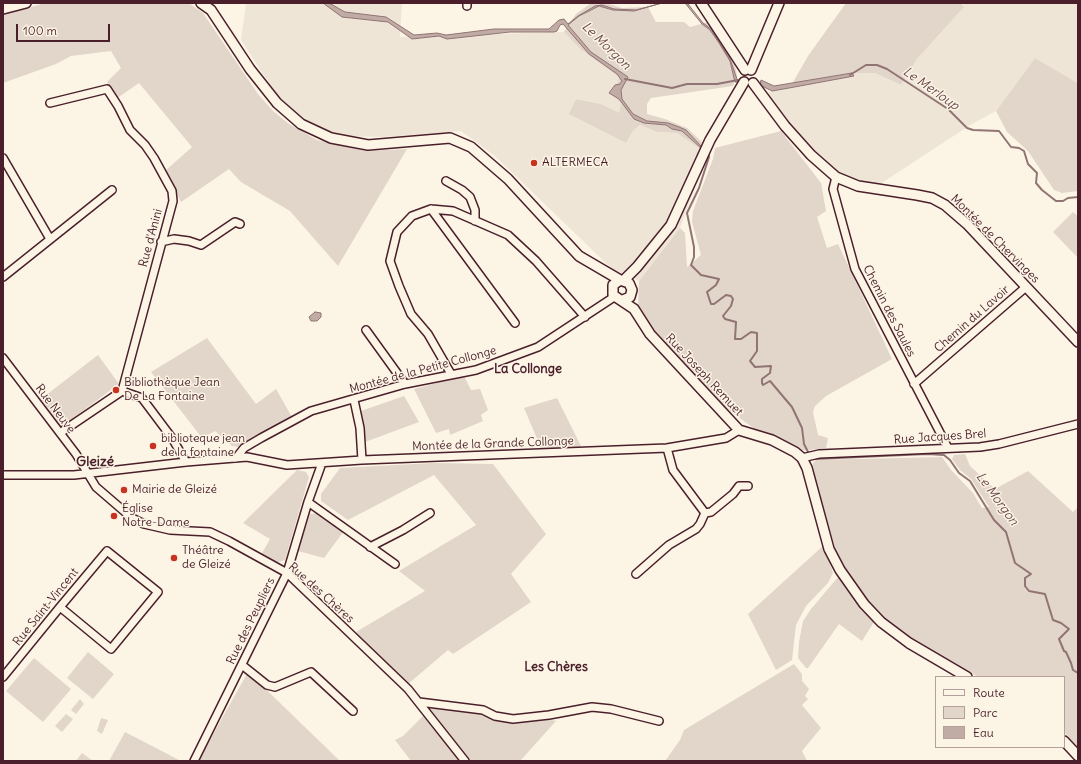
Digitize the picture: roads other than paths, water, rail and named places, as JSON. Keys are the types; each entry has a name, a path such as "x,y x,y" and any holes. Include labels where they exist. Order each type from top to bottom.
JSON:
{"street":[{"path":"3,9 26,3"},
{"path":"200,3 211,10 250,69 277,103 301,124 331,138 368,145 450,138 471,147 508,179 579,256 598,268 629,283 632,292 634,309"},
{"path":"632,292 616,295 614,282 622,280 637,268 671,225 710,140 748,82 756,76 748,70 701,3"},
{"path":"748,82 742,77 748,70 779,3"},
{"name":"Montée de Chervinges","path":"748,82 811,155 836,177 858,186 917,195 942,202 966,224 1078,342"},
{"name":"Rue d'Anini","path":"50,103 107,89 118,106 130,130 145,145 172,191 173,201 122,391"},
{"path":"3,158 50,239"},
{"name":"Chemin des Saules","path":"836,177 833,189 855,269 948,448"},
{"path":"446,181 462,190 470,197 475,210 475,221"},
{"path":"3,277 112,190"},
{"path":"431,209 515,323"},
{"path":"451,374 428,334 412,314 399,286 390,261 398,232 412,216 431,209 453,212 508,235 536,261 585,316"},
{"path":"161,242 174,239 189,241 201,245 234,222 240,224"},
{"name":"Rue Joseph Remuet","path":"598,268 610,282 616,295 634,309 650,334 739,430 772,440 795,452 802,458"},
{"path":"632,292 637,268"},
{"name":"Chemin du Lavoir","path":"914,384 1026,287"},
{"name":"Montée de la Petite Collonge","path":"236,458 244,448 297,417 311,411 354,400 405,384 476,370 538,347 616,295"},
{"path":"366,330 405,384"},
{"name":"Rue Neuve","path":"3,358 76,454 88,474"},
{"path":"60,433 122,391 142,398 172,438 186,462"},
{"path":"354,400 360,428 362,460"},
{"name":"Rue Jacques Brel","path":"802,458 818,454 896,452 999,444 1078,424"},
{"name":"Montée de la Grande Collonge","path":"3,475 88,474 186,462 247,457 287,465 362,460 667,448 726,438 739,430"},
{"path":"667,448 673,470 705,513"},
{"path":"802,458 807,468 829,549 840,570 864,604 881,622 904,640 966,676"},
{"name":"Rue des Peupliers","path":"194,761 287,573 308,502 322,463"},
{"name":"Rue des Chères","path":"88,474 96,487 132,518 144,524 170,530 210,532 287,573 420,702 436,725 465,761"},
{"path":"705,513 711,512 733,494 739,486 748,486"},
{"path":"308,502 395,564"},
{"path":"370,547 403,530 430,513"},
{"path":"636,574 664,549 696,529 705,513"},
{"name":"Rue Saint-Vincent","path":"3,677 60,607 107,550 158,592 111,649 60,607"},
{"path":"242,664 267,685 275,687 311,672 353,711"},
{"path":"420,702 436,706 483,710 495,716 512,719 549,715 592,707 611,709 658,721"},
{"path":"1065,742 1078,756"}],"water":[{"path":"323,3 329,3 345,12 386,17 414,35 437,33 446,35 494,29 549,29 559,20 564,19 568,24 578,16 595,6 602,5 614,9 636,10 662,3 634,11 613,10 599,6 579,16 568,25 591,52 628,77 621,90 622,99 633,114 647,121 668,123 686,130 701,146 701,148 682,131 672,129 666,125 644,123 634,119 619,99 609,93 615,85 620,84 622,81 617,74 589,54 563,24 560,25 557,31 554,32 510,32 447,39 439,36 412,39 388,22 342,17"},
{"path":"685,3 688,4 703,23 711,29 730,59 738,82 735,82 730,61 719,43 710,30 702,24"},
{"path":"852,73 854,76 772,91 760,85 761,80 774,86"},
{"path":"315,312 321,313 321,317 317,321 311,321 309,317"}],"waterway":[{"name":"Le Merloup","path":"850,75 866,65 877,65 887,69 948,109 967,128 973,130 999,131 1011,147 1019,148 1024,151 1028,164 1037,173 1036,183 1056,201 1063,201 1068,198 1078,197"},
{"name":"Le Merloup","path":"625,79 672,88 687,84 717,84 738,80"},
{"name":"Le Morgon","path":"708,151 709,157 699,188 687,213 694,247 694,257 691,265 701,275 719,279 716,285 707,292 711,304 714,304 726,295 731,296 733,299 731,306 723,316 725,319 736,322 735,339 741,339 751,332 757,333 757,351 750,361 755,367 771,366 770,373 762,379 762,383 763,385 770,381 792,407 802,428 804,444 808,452"},
{"name":"Le Morgon","path":"815,459 927,454 944,455 950,460 959,473 970,481 994,520 1006,532 1015,563 1031,574 1025,578 1025,586 1029,591 1045,594 1053,620 1061,623 1069,629 1059,639 1073,670 1078,673"}],"place":[{"name":"ALTERMECA","path":"534,163"},
{"name":"Bibliothèque Jean De La Fontaine","path":"116,390"},
{"name":"biblioteque jean de la fontaine","path":"153,446"},
{"name":"Mairie de Gleizé","path":"124,490"},
{"name":"Église Notre-Dame","path":"114,516"},
{"name":"Théâtre de Gleizé","path":"174,558"}],"district":[{"name":"La Collonge","path":"528,369"},
{"name":"Gleizé","path":"95,462"},
{"name":"Les Chères","path":"556,667"}]}
